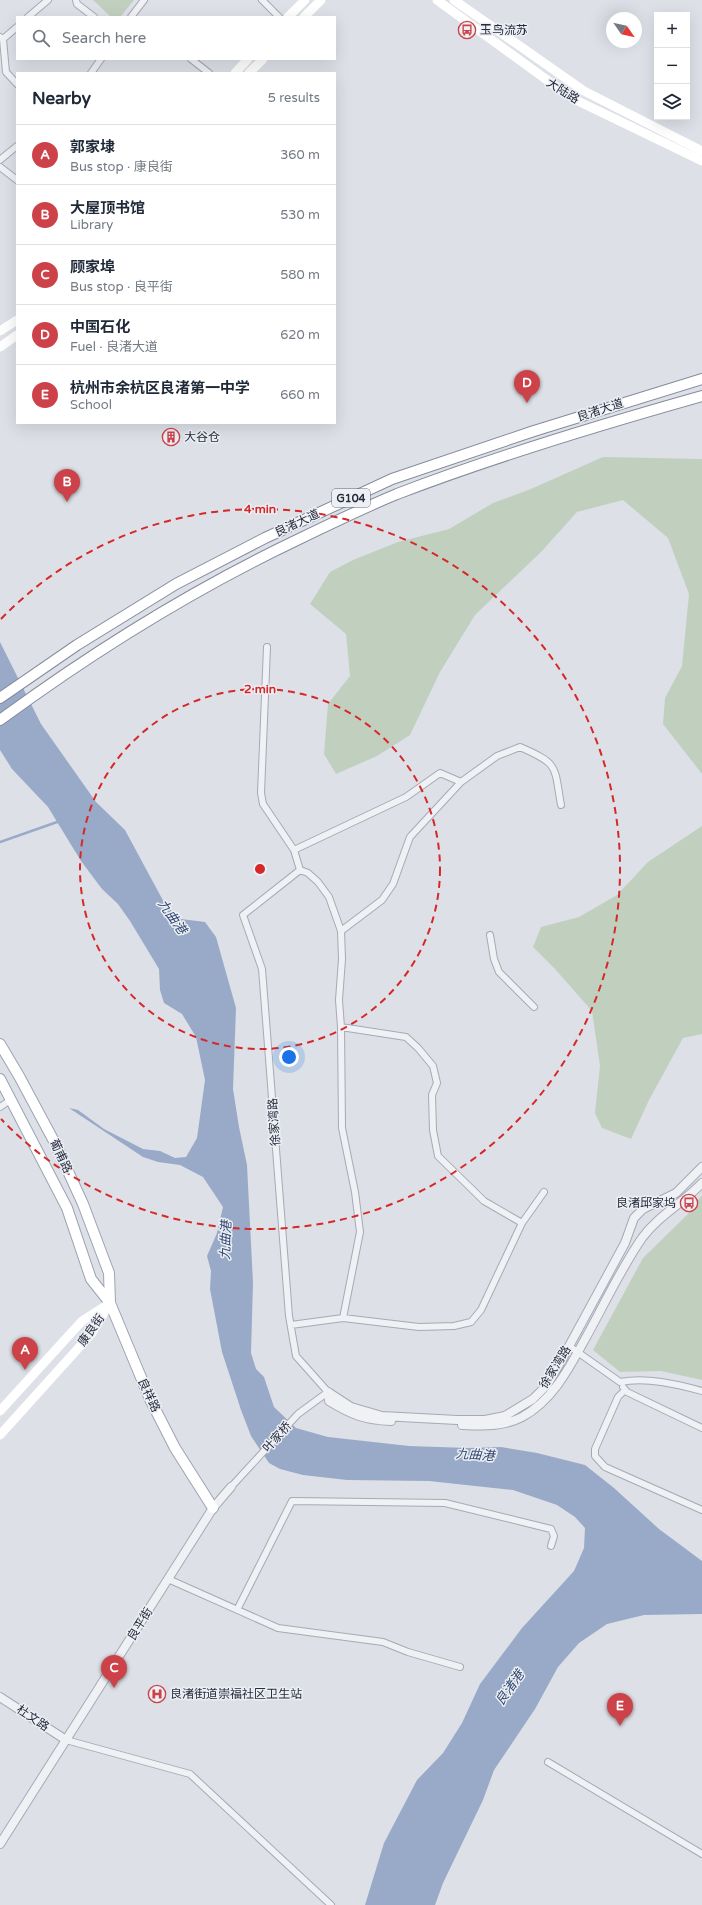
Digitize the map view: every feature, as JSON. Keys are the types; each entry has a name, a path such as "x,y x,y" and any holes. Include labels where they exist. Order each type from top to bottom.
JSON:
{"main road":[{"path":"289,16 305,0"},
{"path":"305,16 321,0"},
{"name":"大陆路","path":"436,0 563,92 580,102 702,161"},
{"name":"大陆路","path":"454,0 572,84 702,151"},
{"path":"236,72 247,60"},
{"path":"250,72 262,60"},
{"path":"0,331 16,321"},
{"path":"0,347 16,336"},
{"name":"良渚大道","path":"0,698 89,637 176,584 265,538 392,479 527,433 702,379"},
{"name":"良渚大道","path":"0,720 38,692 124,634 202,589 337,520 396,495 471,467 702,396"},
{"name":"葡甫路","path":"0,1044 56,1144 83,1204 109,1273"},
{"name":"葡甫路","path":"0,1079 12,1099 66,1208 91,1279 110,1303"},
{"name":"良祥路","path":"109,1273 110,1303 150,1399 175,1448 213,1508"},
{"name":"康良街","path":"0,1411 82,1321 110,1303"},
{"name":"康良街","path":"0,1434 92,1333 110,1303"}],"street":[{"path":"29,16 48,0"},
{"path":"76,0 77,4 93,16"},
{"path":"132,16 144,0"},
{"path":"262,0 278,16"},
{"path":"16,28 1,38 6,72 16,83"},
{"path":"92,72 100,60"},
{"path":"192,60 208,72"},
{"path":"0,160 16,147"},
{"path":"0,167 16,179"},
{"path":"267,647 262,793 263,804 294,850 300,870 308,872 318,882 329,897 341,932 342,959 339,1000 341,1027 342,1128 355,1192 360,1232 343,1318"},
{"path":"341,932 382,900 393,884 410,837 460,782 497,756 520,747 544,757 554,767 561,805"},
{"path":"294,850 406,798 440,773 460,782"},
{"name":"徐家湾路","path":"300,870 243,915 262,969 291,1325 296,1356 328,1392 351,1407 382,1416 456,1420 485,1420 505,1416 533,1399 547,1384 625,1243 634,1218 643,1209 676,1193 702,1167"},
{"path":"490,935 494,959 499,972 534,1007"},
{"path":"341,1027 406,1037 418,1048 433,1066 437,1083 432,1095 433,1130 438,1156 484,1201 522,1223"},
{"path":"0,1107 12,1099"},
{"name":"徐家湾路","path":"328,1392 329,1401 347,1412 361,1418 372,1420 486,1426 503,1424 521,1418 552,1393 578,1352 643,1237 661,1217 686,1199 702,1183"},
{"path":"291,1325 343,1318 419,1327 454,1326 471,1322 481,1310 522,1223 544,1192"},
{"path":"569,1346 620,1382 625,1390 702,1428"},
{"path":"620,1382 630,1380 662,1382 678,1384 702,1391"},
{"path":"625,1390 618,1397 595,1449 596,1456 605,1467 702,1510"},
{"name":"叶家桥","path":"231,1487 298,1414 328,1392"},
{"name":"良平街","path":"0,1844 213,1508 231,1487"},
{"path":"237,1610 292,1501 445,1503 551,1529 554,1536 551,1546"},
{"path":"168,1579 278,1628 383,1642 408,1652 460,1667"},
{"name":"杜文路","path":"0,1696 66,1740"},
{"path":"66,1740 190,1774 331,1905"},
{"path":"548,1762 702,1854"}],"green space":[{"path":"93,0 134,0 121,16 110,16"},
{"path":"603,457 702,459 702,774 663,724 665,698 682,666 689,594 668,538 623,500 577,512 542,551 475,615 440,672 410,735 377,756 336,774 324,754 328,704 350,676 346,634 310,604 330,572 353,560 398,542 449,529 493,503 531,489"},
{"path":"702,826 702,1034 683,1038 649,1100 631,1139 602,1128 595,1113 600,1066 592,1011 555,969 533,947 541,927 579,917 617,895 648,862"},
{"path":"702,1195 702,1380 661,1371 620,1372 593,1350 643,1258 687,1215"}],"water":[{"path":"0,642 41,724 96,802 125,830 166,906 181,919 205,922 216,937 236,1008 233,1089 247,1165 253,1283 251,1353 256,1369 264,1377 274,1407 296,1428 328,1437 409,1446 468,1448 501,1447 537,1453 585,1465 614,1488 659,1529 702,1561 702,1614 644,1615 607,1624 579,1643 558,1667 535,1709 494,1770 483,1800 443,1883 435,1905 365,1905 384,1843 417,1780 443,1753 462,1723 480,1684 522,1628 574,1571 584,1548 585,1528 575,1517 557,1505 513,1490 429,1481 347,1480 303,1475 280,1469 269,1463 251,1436 222,1352 210,1289 211,1271 207,1256 217,1233 223,1207 203,1177 180,1165 158,1162 143,1157 69,1108 78,1110 104,1129 143,1149 160,1151 175,1158 186,1157 197,1138 205,1080 196,1037 182,1014 164,1003 160,990 159,969 130,921 118,904 102,889 81,861 48,807 12,769 0,750"}],"waterway":[{"path":"0,842 60,821"}],"place":[{"name":"玉鸟流苏","path":"467,30"},
{"name":"中国石化","path":"527,403"},
{"name":"大谷仓","path":"171,437"},
{"name":"大屋顶书馆","path":"67,502"},
{"name":"良渚邱家坞","path":"689,1203"},
{"name":"郭家埭","path":"25,1370"},
{"name":"顾家埠","path":"114,1688"},
{"name":"良渚街道崇福社区卫生站","path":"157,1694"},
{"name":"杭州市余杭区良渚第一中学","path":"620,1726"}],"water label":[{"name":"九曲港","path":"172,917"},
{"name":"九曲港","path":"226,1240"},
{"name":"九曲港","path":"475,1455"},
{"name":"良渚港","path":"510,1688"}]}
